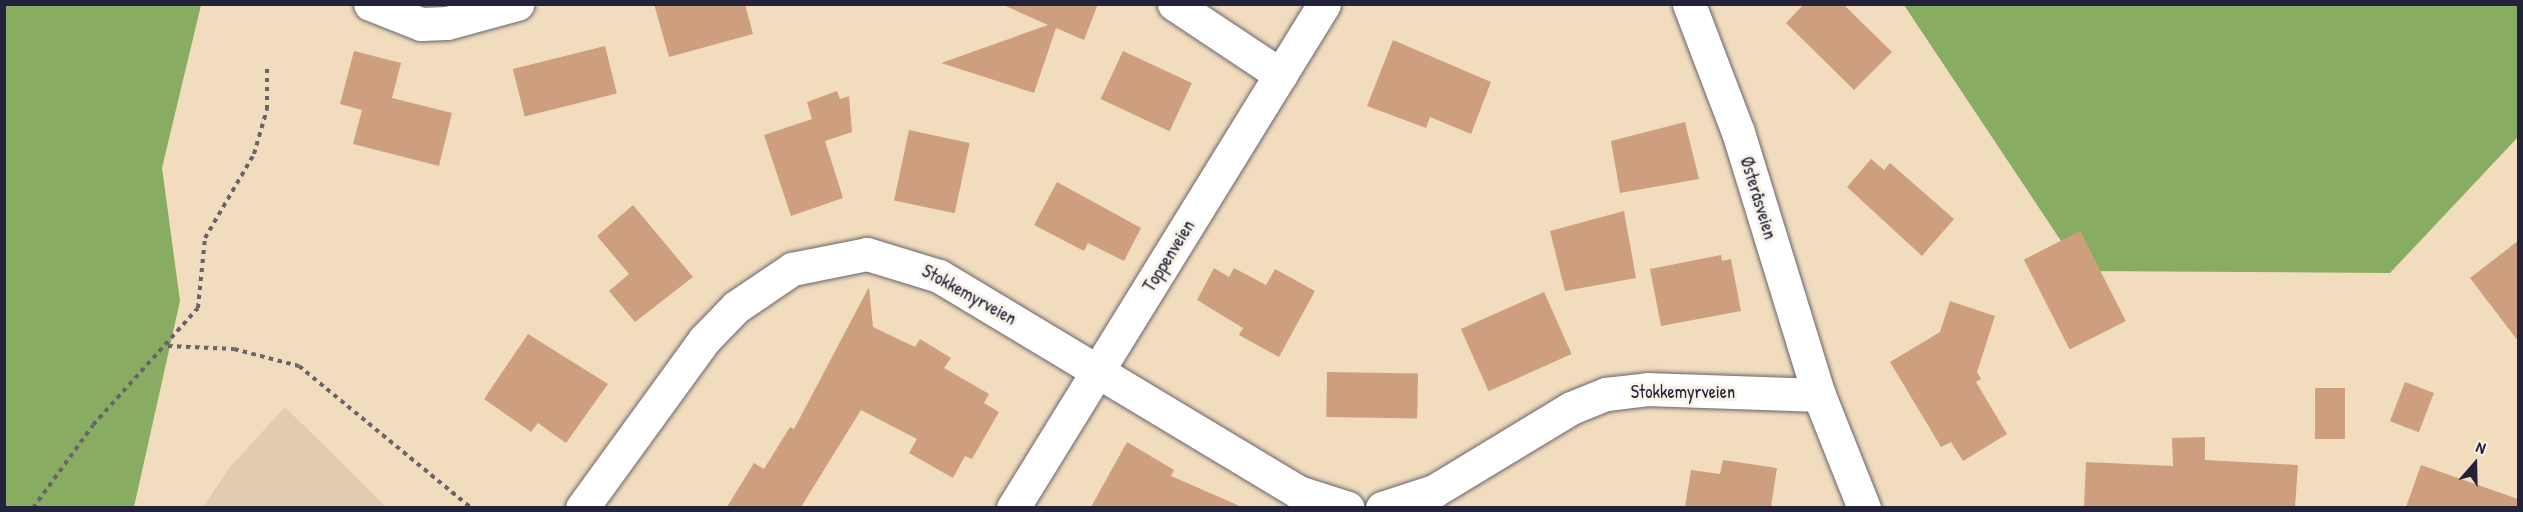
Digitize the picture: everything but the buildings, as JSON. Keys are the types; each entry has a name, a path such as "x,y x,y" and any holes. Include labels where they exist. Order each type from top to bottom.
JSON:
{"street":[{"path":"370,4 421,24 447,23 517,4"},
{"path":"1174,4 1281,75"},
{"name":"Toppenveien","path":"1013,507 1324,4"},
{"name":"Østeråsveien","path":"1689,4 1738,132 1819,395"},
{"name":"Stokkemyrveien","path":"582,507 704,340 754,293 792,269 867,254 907,263 1099,369 1298,492 1348,507"},
{"name":"Stokkemyrveien","path":"1382,507 1434,492 1571,408 1606,394 1648,388 1819,395"},
{"path":"1819,395 1864,507"}],"path":[{"path":"33,507 93,425 168,345 198,308 205,238 254,154 267,109 267,65"},
{"path":"168,345 234,349 299,366 471,507"}],"shaded area":[{"path":"285,407 386,507 203,507 230,467"}],"green space":[{"path":"4,5 201,5 162,168 180,301 134,507 5,507"},
{"path":"1904,5 2518,5 2518,137 2390,273 2081,271"}]}
